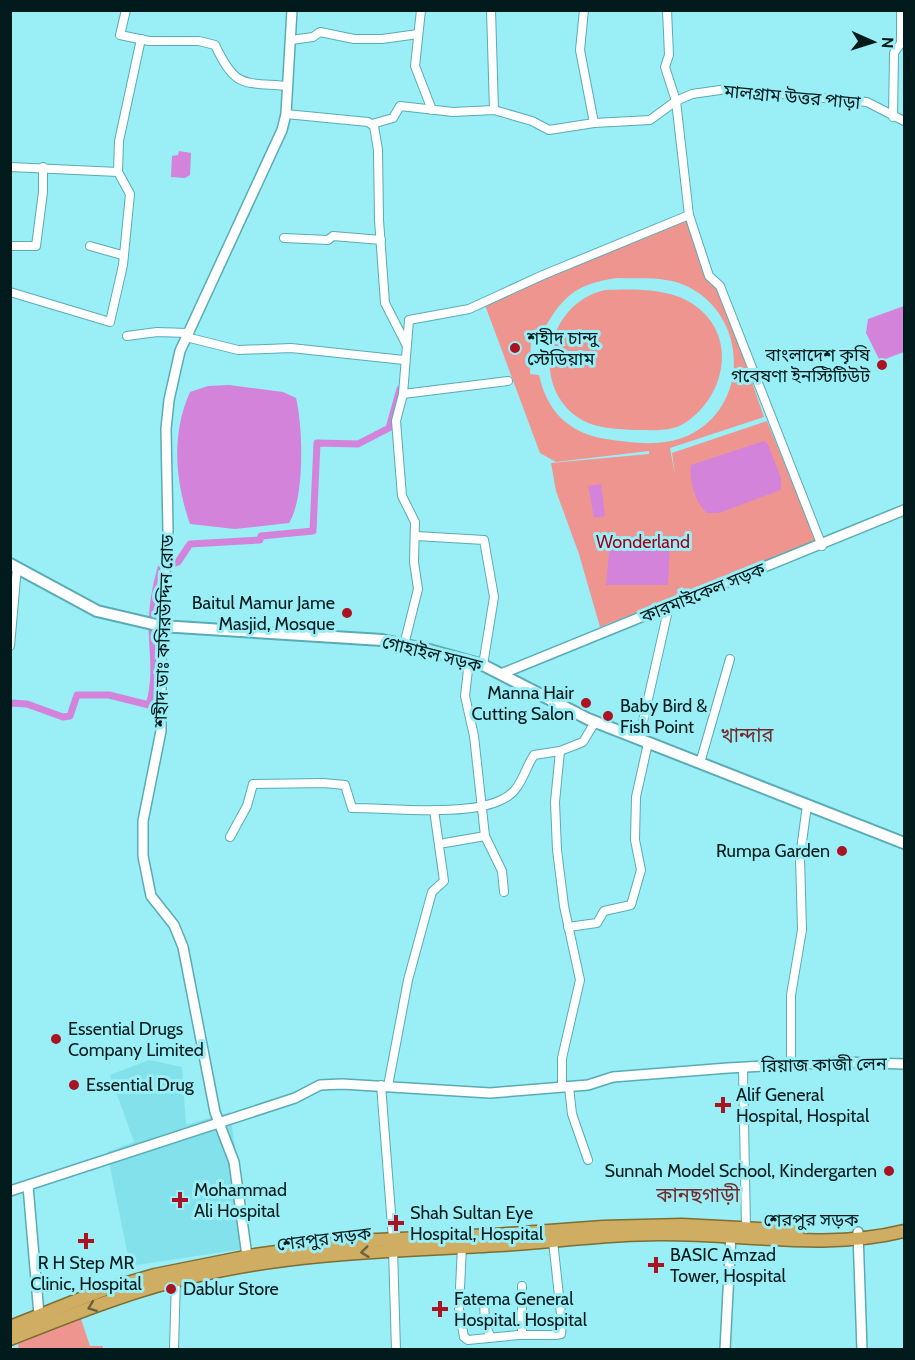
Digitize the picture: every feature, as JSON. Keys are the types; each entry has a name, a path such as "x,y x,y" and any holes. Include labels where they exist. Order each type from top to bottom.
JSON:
{"highway":[{"name":"শেরপুর সড়ক","path":"10,1327 125,1283 393,1244 462,1246 731,1232 746,1228 858,1236 904,1223"},
{"name":"শেরপুর সড়ক","path":"10,1339 176,1276 247,1256 603,1227 858,1236 904,1231"}],"main road":[{"name":"গোহাইল সড়ক","path":"14,565 97,611 156,625 361,639 404,645 483,665 595,722 904,843"}],"street":[{"path":"126,10 120,35 175,42 199,40 215,45 225,68 236,79 288,86"},
{"name":"শহীদ ডাঃ কসিরউদ্দিন রোড","path":"247,1256 234,1162 219,1123 188,981 183,947 174,925 151,896 143,856 143,821 161,731 156,625 166,571 168,545 166,429 176,368 187,335 274,150 286,114 292,10"},
{"path":"421,10 415,66 432,110"},
{"path":"491,10 494,110"},
{"path":"584,10 580,50 594,123"},
{"path":"667,10 669,55 665,67 676,101 689,214 709,276 720,286 822,546"},
{"path":"893,117 894,53 901,43 901,10"},
{"path":"291,40 313,37 320,32 354,39 382,39 418,34"},
{"path":"10,292 110,322 123,265 122,255 130,194 118,172 119,141 141,39"},
{"name":"মালগ্রাম উত্তর পাড়া","path":"372,123 393,118 400,106 432,110 494,110 532,121 549,130 594,123 650,120 676,101 692,94 727,89 867,102 904,121"},
{"path":"286,114 372,123 378,150 385,303 406,344"},
{"path":"10,167 118,172"},
{"path":"10,246 36,246 44,192 43,167"},
{"path":"404,645 418,589 414,562 415,522 402,496 396,421 403,394 409,320 469,309 543,275 689,214"},
{"path":"284,238 328,240 333,236 381,240"},
{"path":"90,246 122,255"},
{"path":"127,336 157,332 187,335 238,350 291,348 404,360"},
{"path":"403,394 508,381"},
{"name":"কারমাইকেল সড়ক","path":"501,674 822,546 904,510"},
{"path":"416,536 484,540 494,597 483,665"},
{"path":"10,646 14,565"},
{"path":"568,927 597,923 604,911 631,905 641,870 635,840 636,797 669,606"},
{"path":"700,763 730,659"},
{"path":"469,662 465,696 474,736 485,836 502,871 504,892"},
{"path":"230,837 247,806 253,784 345,785 352,808 434,810 481,806 504,799 519,785 534,755 560,751 583,742 595,722"},
{"path":"560,751 555,825 568,927 580,980 562,1058 572,1114 588,1160"},
{"path":"791,1066 791,995 802,930 800,856 807,806"},
{"path":"396,1350 384,1085 408,980 432,892 444,881 434,810"},
{"path":"445,843 485,836"},
{"name":"রিয়াজ কাজী লেন","path":"10,1191 296,1098 320,1085 384,1085 490,1093 588,1085 613,1077 841,1062 904,1064"},
{"path":"743,1068 746,1228"},
{"path":"28,1186 39,1315"},
{"path":"724,1350 731,1232"},
{"path":"858,1236 862,1350"},
{"path":"462,1246 459,1309 462,1329 468,1340 561,1334 563,1330 553,1241"},
{"path":"174,1350 176,1276"},
{"path":"522,1286 522,1335"},
{"path":"484,1300 485,1325 490,1337"}],"shaded area":[{"path":"179,151 191,153 190,175 185,178 171,177 172,156 178,155"},
{"path":"904,306 904,352 880,361 866,333 868,319"},
{"path":"229,385 283,392 296,398 301,443 300,480 298,497 289,523 235,529 190,524 181,491 177,458 184,408 190,392 208,386"},
{"path":"764,441 768,444 781,478 781,490 719,513 707,513 699,503 694,491 691,465"},
{"path":"601,484 605,516 594,518 588,486"},
{"path":"610,541 670,542 668,585 606,585"},
{"name":"Mohammad Ali Hospital","path":"149,1060 182,1067 186,1125 230,1112 249,1248 130,1266 107,1152 134,1142 110,1075"}],"green space":[{"name":"Wonderland","path":"688,217 739,345 764,417 670,448 675,475 672,453 767,421 817,543 600,627 579,554 556,491 551,463 649,454 649,451 556,462 540,453 485,305","holes":["617,278 660,279 676,282 705,298 721,316 730,337 734,360 731,383 723,404 708,422 687,436 668,442 636,443 606,439 581,432 570,426 554,409 539,375 530,374 531,335 540,337 562,303 579,289 589,284"]},
{"path":"605,290 646,290 677,296 703,312 714,327 721,344 722,361 719,379 700,411 680,426 661,430 636,430 595,425 582,420 565,406 555,388 550,368 551,348 558,328 569,311 585,298"},
{"path":"80,1316 90,1346 103,1346 103,1349 19,1349 17,1341"}],"waterway":[{"path":"10,703 27,704 63,717 70,716 77,695 109,695 149,705 154,676 153,613 161,568 178,562 190,544 260,540 261,536 313,531 317,443 358,444 389,428 400,389"}],"place":[{"name":"শহীদ চান্দু স্টেডিয়াম","path":"515,348"},
{"name":"বাংলাদেশ কৃষি গবেষণা ইনস্টিটিউট","path":"882,365"},
{"name":"Baitul Mamur Jame Masjid, Mosque","path":"347,613"},
{"name":"Manna Hair Cutting Salon","path":"586,703"},
{"name":"Baby Bird & Fish Point","path":"608,716"},
{"name":"Rumpa Garden","path":"842,851"},
{"name":"Essential Drugs Company Limited","path":"56,1039"},
{"name":"Essential Drug","path":"74,1085"},
{"name":"Alif General Hospital, Hospital","path":"723,1105"},
{"name":"Sunnah Model School, Kindergarten","path":"889,1171"},
{"name":"Mohammad Ali Hospital","path":"180,1200"},
{"name":"Shah Sultan Eye Hospital, Hospital","path":"396,1223"},
{"name":"R H Step MR Clinic, Hospital","path":"86,1241"},
{"name":"BASIC Amzad Tower, Hospital","path":"656,1265"},
{"name":"Dablur Store","path":"171,1289"},
{"name":"Fatema General Hospital. Hospital","path":"440,1309"}],"district":[{"name":"খান্দার","path":"747,735"},
{"name":"কানছগাড়ী","path":"698,1195"}]}
